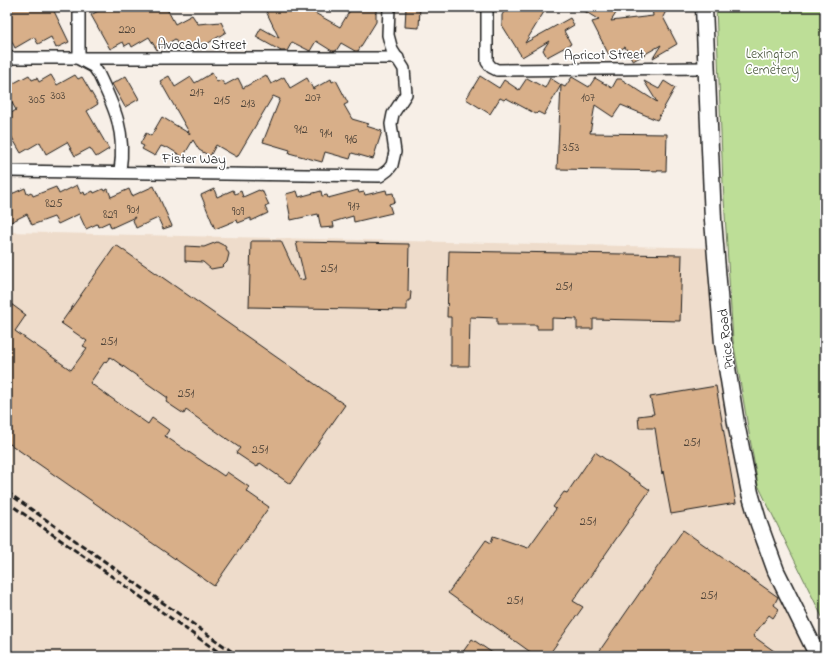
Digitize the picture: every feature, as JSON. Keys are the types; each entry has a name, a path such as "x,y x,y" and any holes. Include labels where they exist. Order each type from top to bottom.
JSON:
{"street":[{"path":"79,7 79,59 94,67 98,73 117,117 122,134 120,171"},
{"path":"389,7 388,35 392,50 398,58"},
{"name":"Apricot Street","path":"487,7 487,62 491,67 502,70 706,68"},
{"name":"Price Road","path":"704,7 712,220 723,343 736,423 750,493 759,524 776,571 818,656"},
{"name":"Avocado Street","path":"7,58 398,58"},
{"name":"Fister Way","path":"7,170 380,176 392,165 395,152 391,124 393,114 406,94 404,68 398,58"}],"shaded area":[{"path":"7,232 715,248 750,493 818,656 7,656"}],"green space":[{"name":"Lexington Cemetery","path":"716,7 825,7 825,623 758,485 733,340 723,183"}],"building":[{"path":"7,7 52,7 69,42 56,48 51,37 38,44 34,37 15,48 11,40 7,42"},
{"path":"105,7 166,7 175,24 192,15 198,24 221,22 226,32 202,47 199,40 180,50 175,39 157,50 149,37 132,47 130,43 125,46 123,42 110,49 91,15"},
{"path":"264,7 304,7 340,27 352,7 376,7 376,22 358,51 355,51 341,43 336,51 332,51 316,41 310,51 292,42 287,51 281,51 256,37 261,28 279,38"},
{"path":"406,7 420,7 419,28 405,27"},
{"path":"507,7 547,7 525,43 570,18 574,25 564,31 571,44 547,57 543,50 549,41 522,57 502,25 502,15"},
{"path":"578,7 620,7 611,21 653,16 652,7 668,7 663,17 677,44 653,58 661,45 633,61 625,47 609,55 592,22 599,20"},
{"path":"7,72 14,83 29,75 32,80 37,78 39,82 51,75 57,85 75,75 78,79 82,77 98,104 87,111 109,149 96,157 90,148 75,156 67,142 46,154 40,142 21,153 7,129 7,116 16,110 7,94"},
{"path":"212,73 217,82 221,80 225,85 238,78 243,88 266,75 271,84 284,77 290,88 307,78 313,89 331,79 332,82 336,80 348,103 344,105 352,119 369,124 366,126 382,131 373,159 352,153 350,159 325,152 322,162 289,153 290,150 263,142 280,99 273,96 237,157 216,145 210,156 199,150 193,140 183,157 167,147 161,146 155,156 142,149 144,146 140,144 146,133 151,136 162,117 190,134 160,81 169,76 175,87 191,77 195,83"},
{"path":"126,76 139,99 125,107 112,84"},
{"path":"480,76 499,88 504,80 519,90 527,78 545,88 550,78 561,85 544,115 538,112 536,114 506,98 504,100 500,98 490,114 466,99"},
{"path":"572,77 589,87 595,78 612,88 617,79 621,79 657,102 644,81 659,89 664,81 675,88 657,120 621,105 613,117 595,105 590,133 667,134 666,171 557,169 561,85 565,87"},
{"path":"77,185 81,194 84,192 85,195 93,191 94,193 103,189 104,191 108,189 111,197 129,189 132,196 154,186 172,226 163,229 158,218 136,228 133,220 135,217 111,228 109,222 98,227 97,224 86,229 79,214 58,224 54,217 32,225 27,214 7,224 7,196 25,188 27,194 31,192 33,196 56,187 59,194"},
{"path":"214,189 217,197 233,190 235,194 241,191 243,197 262,190 269,205 265,207 268,213 251,221 251,218 238,223 237,220 215,229 201,195"},
{"path":"358,190 359,193 364,192 365,195 386,190 387,194 393,193 395,202 389,204 392,213 354,222 353,216 333,222 334,227 321,228 318,214 291,220 286,194 297,191 299,197 321,191 322,196 327,195 328,198"},
{"path":"251,241 281,241 299,280 305,279 296,242 409,244 408,291 411,292 410,301 407,301 407,310 249,307"},
{"path":"217,242 225,246 229,254 227,262 222,267 211,269 203,262 185,261 185,246 204,247"},
{"path":"116,245 345,405 290,484 260,463 257,467 236,453 240,448 186,410 184,414 166,402 168,398 110,357 106,362 105,361 90,383 148,424 152,418 169,430 165,436 224,476 227,472 249,487 246,491 269,507 214,586 7,442 7,301 26,315 15,331 71,370 87,348 83,346 87,341 61,323"},
{"path":"449,251 682,255 680,321 593,319 593,329 577,329 577,319 552,318 552,329 537,329 537,325 497,325 497,318 470,317 469,366 451,366 451,317 447,317"},
{"path":"716,386 736,503 671,514 663,471 662,474 655,428 639,428 638,416 654,414 650,397"},
{"path":"595,452 650,490 573,601 583,607 548,656 536,656 448,593 486,540 491,543 493,536 528,548 556,509 553,507 564,492 567,493"},
{"path":"683,530 778,597 774,605 779,609 773,618 769,615 753,636 781,656 596,656"},
{"path":"472,639 497,656 460,656"}],"railway":[{"path":"7,492 238,656"},
{"path":"7,502 224,656"}]}
